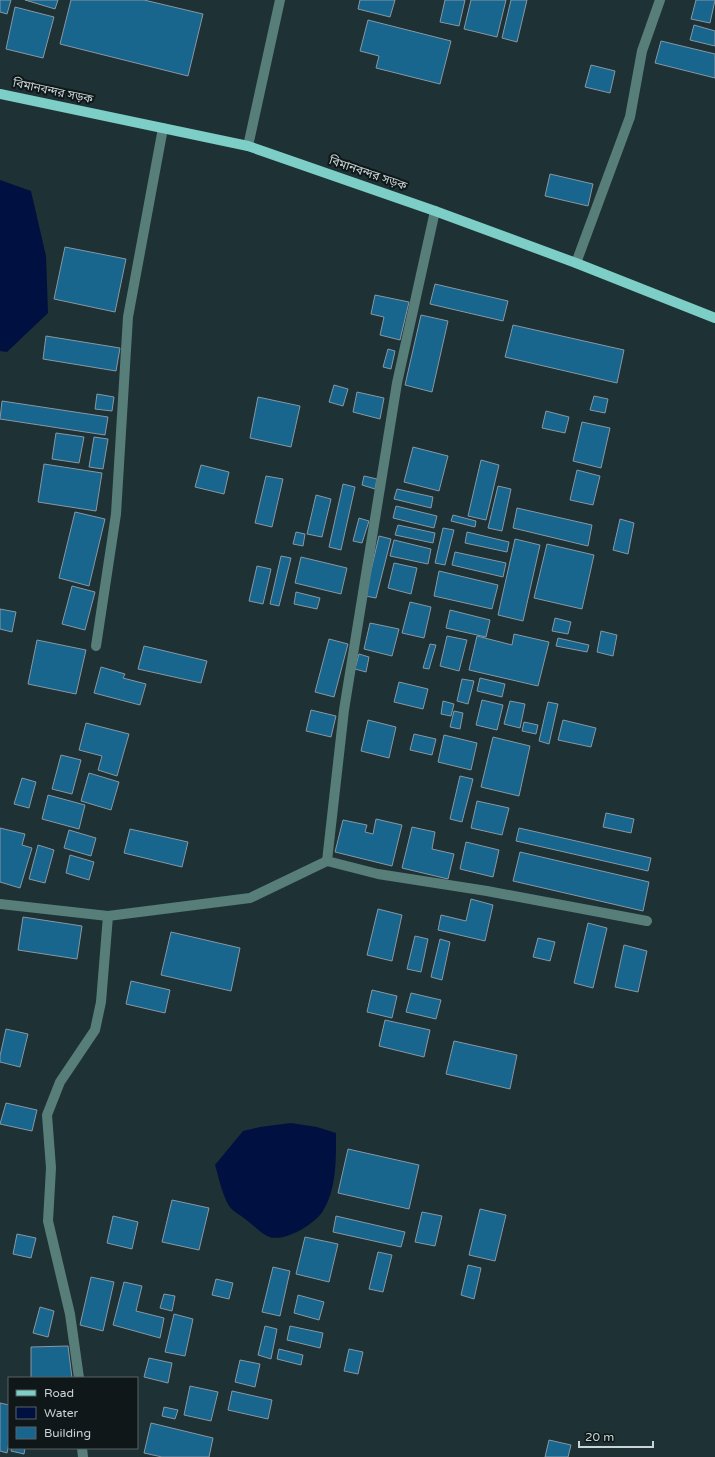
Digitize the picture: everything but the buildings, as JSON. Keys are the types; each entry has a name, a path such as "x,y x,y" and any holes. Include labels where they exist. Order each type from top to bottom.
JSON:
{"main road":[{"name":"বিমানবন্দর সড়ক","path":"0,94 248,146 435,211 576,263 715,318"}],"street":[{"path":"248,146 280,0"},
{"path":"576,263 630,117 642,51 660,0"},
{"path":"96,646 116,514 128,317 163,128"},
{"path":"327,860 344,710 397,383 435,211"},
{"path":"0,904 108,916 250,898 327,860 378,874 487,891 647,921"},
{"path":"79,1377 70,1314 48,1221 50,1168 47,1115 60,1082 95,1030 101,1002 108,916"}],"water":[{"path":"0,180 31,191 46,256 48,313 7,352 0,351"},
{"path":"291,1123 317,1127 336,1133 335,1173 328,1202 319,1216 306,1227 290,1235 274,1238 264,1234 230,1208 215,1165 243,1131"}]}
